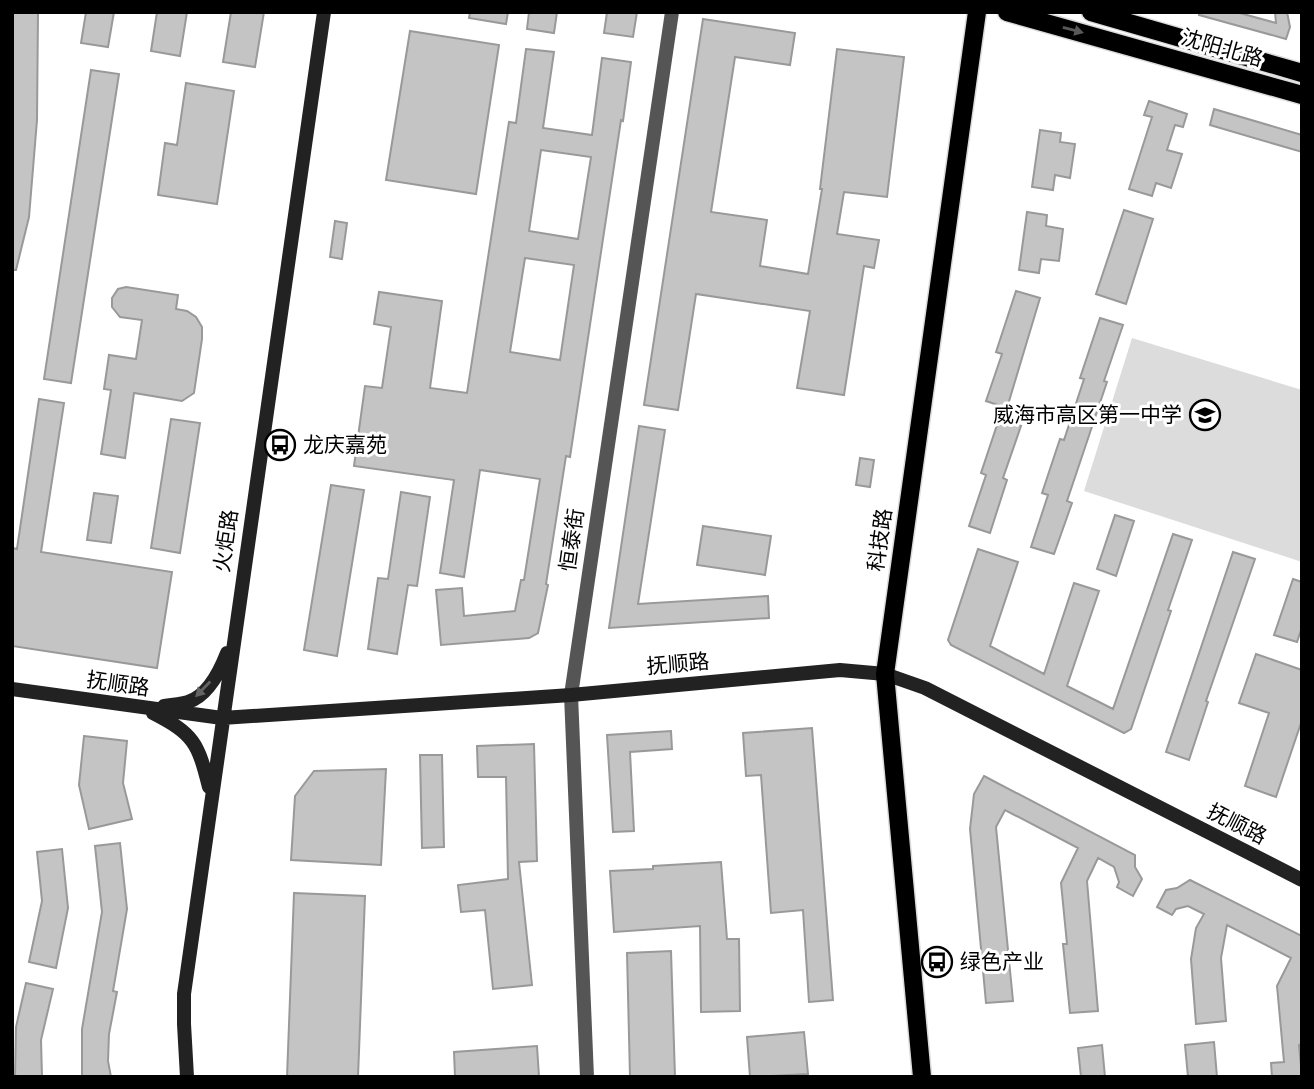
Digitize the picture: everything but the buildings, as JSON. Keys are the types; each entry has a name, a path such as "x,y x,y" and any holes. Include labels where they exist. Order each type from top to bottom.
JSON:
{"main road":[{"name":"科技路","path":"922,1077 885,674 977,12"},
{"name":"沈阳北路","path":"1007,12 1302,95"},
{"name":"沈阳北路","path":"1091,12 1302,74"}],"street":[{"name":"火炬路","path":"187,1077 184,994 324,12"},
{"name":"恒泰街","path":"587,1077 570,695 672,12"},
{"path":"146,709 190,702 203,692 220,669 234,635"},
{"name":"抚顺路","path":"12,689 222,718 570,695 840,670 885,674 925,688 1302,880"},
{"path":"146,709 178,725 191,738 201,755 211,794"}],"shaded area":[{"path":"1132,338 1302,390 1302,562 1084,491"}],"place":[{"name":"威海市高区第一中学","path":"1205,415"},
{"name":"龙庆嘉苑","path":"280,445"},
{"name":"绿色产业","path":"937,962"}]}
